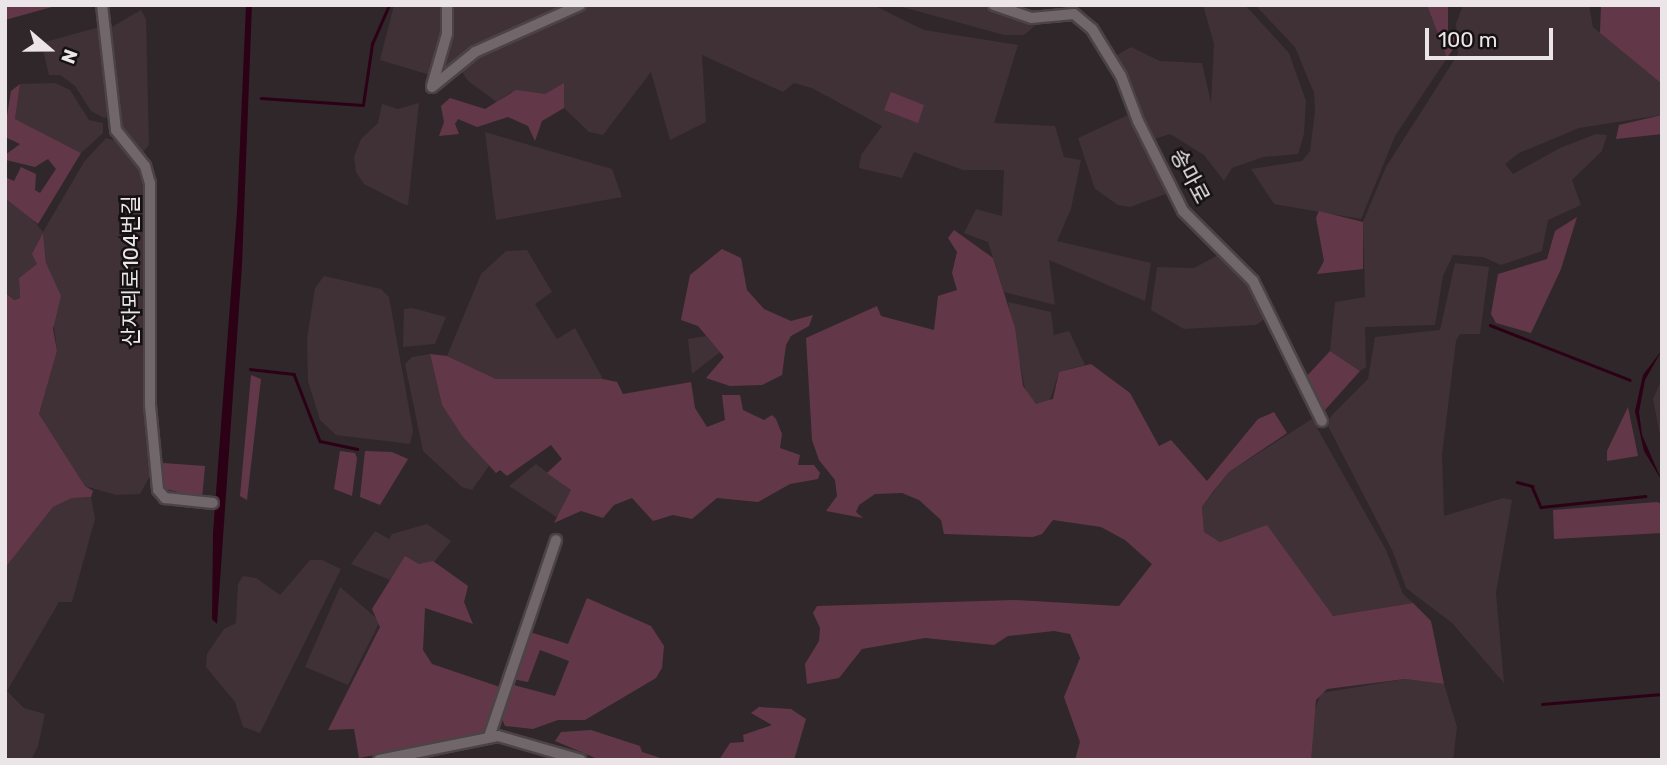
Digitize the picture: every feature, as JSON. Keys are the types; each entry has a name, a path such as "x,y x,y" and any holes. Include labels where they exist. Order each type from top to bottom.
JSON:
{"street":[{"name":"산자뫼로104번길","path":"102,5 116,130 145,166 150,183 149,392 158,490 164,498 213,503"},
{"path":"447,5 447,34 432,87 486,46 580,5"},
{"name":"송마로","path":"994,5 1031,18 1074,14 1092,29 1121,76 1138,121 1184,211 1253,281 1322,421"},
{"path":"489,737 556,540"},
{"path":"379,760 489,737 515,738 581,760"}],"shaded area":[{"path":"5,5 59,5 5,20"},
{"path":"246,5 252,5 242,265 217,624 212,619 213,533 237,211"},
{"path":"394,5 443,5 445,29 430,75 380,60"},
{"path":"451,5 570,5 507,30 441,73 452,26"},
{"path":"586,5 873,5 924,30 1018,45 994,123 1055,126 1064,157 1081,160 1071,209 1057,241 1151,263 1145,301 1049,260 1055,305 1004,292 988,242 964,233 976,209 1002,216 1004,170 963,170 914,152 902,178 859,168 861,155 882,126 812,88 794,83 783,92 702,55 706,122 670,140 651,72 603,135 589,132 564,108 563,84 545,94 511,92 497,102 468,81 459,67 474,56"},
{"path":"895,5 985,5 1036,25 1024,35 1004,35"},
{"path":"1203,5 1245,5 1289,53 1306,101 1304,134 1298,154 1263,157 1232,168 1224,181 1204,155 1170,134 1152,140 1114,57 1131,47 1160,61 1202,63 1211,103 1214,44"},
{"path":"1255,5 1427,5 1447,58 1395,136 1361,219 1274,204 1251,169 1302,161 1310,151 1315,111 1314,93 1295,47"},
{"path":"1427,5 1448,5 1448,31 1460,39 1447,58"},
{"path":"1463,5 1589,5 1593,27 1662,84 1662,115 1579,128 1519,153 1505,164 1513,174 1560,148 1596,134 1607,135 1602,151 1572,180 1581,205 1548,220 1542,251 1501,265 1483,257 1453,255 1443,276 1435,325 1365,327 1366,367 1360,371 1330,351 1335,302 1365,297 1363,222 1386,167 1458,54 1456,24"},
{"path":"1601,5 1662,5 1662,84 1600,33"},
{"path":"141,10 146,19 149,145 143,152 120,129 110,28"},
{"path":"103,26 113,114 104,118 91,111 75,86 60,75 49,75 43,50 45,42"},
{"path":"55,83 70,90 89,120 103,123 103,133 81,153 15,119 20,84"},
{"path":"564,83 564,108 542,121 535,141 528,126 508,117 477,127 458,119 455,124 459,134 439,136 444,122 441,106 450,98 485,109 516,90 545,94"},
{"path":"20,84 15,119 81,153 38,224 5,198 5,177 14,181 21,167 36,174 35,190 40,193 56,169 48,159 35,167 6,160 5,155 20,144 5,137 5,128 11,91"},
{"path":"891,92 924,105 918,123 884,110"},
{"path":"419,103 408,205 364,184 356,172 354,157 361,139 378,123 382,104 398,109"},
{"path":"1130,114 1171,192 1130,207 1118,205 1095,189 1078,138"},
{"path":"1662,115 1662,134 1616,139 1619,125"},
{"path":"485,132 612,169 622,197 496,220"},
{"path":"106,138 117,141 142,168 147,210 148,321 143,387 150,476 140,494 116,495 85,486 39,414 57,351 43,235 37,264 19,278 20,298 13,300 5,293 5,198 24,209 43,232 84,162"},
{"path":"1319,211 1363,222 1363,269 1317,274 1324,261 1316,218"},
{"path":"1577,217 1561,269 1531,333 1496,323 1491,314 1498,274 1547,259 1555,231"},
{"path":"954,230 993,258 1015,328 1023,386 1036,404 1053,399 1059,372 1091,364 1130,393 1159,446 1171,440 1207,481 1258,419 1274,412 1287,433 1229,472 1202,507 1204,532 1220,542 1267,525 1333,616 1413,603 1431,621 1444,684 1405,679 1327,689 1316,700 1311,760 1075,760 1080,742 1064,697 1080,658 1070,634 1054,631 1008,636 994,645 925,638 862,649 839,678 807,684 805,664 819,641 820,628 813,613 817,606 1014,600 1119,606 1152,564 1125,540 1101,527 1053,520 1042,534 1033,537 944,534 941,520 919,500 902,493 875,494 859,505 856,512 863,518 826,511 837,496 835,480 819,460 812,440 806,338 877,306 881,316 934,330 938,296 957,290 952,273 957,252 948,238"},
{"path":"43,233 46,263 61,296 53,329 57,351 39,414 85,486 93,491 91,497 72,498 53,507 5,568 5,293 14,300 20,298 19,278 37,264 32,254"},
{"path":"722,249 741,258 747,290 764,309 791,321 813,315 809,326 791,336 786,345 782,375 762,385 730,386 706,378 724,357 698,326 681,320 690,275"},
{"path":"527,250 552,292 535,304 557,339 575,328 603,379 496,379 447,356 481,274 506,251"},
{"path":"1220,254 1249,282 1266,318 1256,325 1184,329 1151,310 1157,267 1194,268"},
{"path":"1455,263 1489,267 1480,334 1460,334 1456,341 1442,455 1444,516 1503,498 1512,500 1496,593 1504,683 1452,623 1406,588 1393,552 1328,426 1331,416 1368,379 1375,337 1440,330"},
{"path":"324,276 381,289 389,297 413,431 410,444 336,435 320,420 308,381 307,339 315,288"},
{"path":"1008,302 1051,312 1054,335 1069,331 1085,365 1059,372 1049,403 1036,404 1026,394"},
{"path":"412,308 446,317 435,344 403,347 404,309"},
{"path":"706,336 720,352 692,374 688,339"},
{"path":"1662,350 1645,380 1639,412 1642,435 1662,481 1644,451 1635,411 1643,375"},
{"path":"1330,351 1360,371 1325,410 1306,377"},
{"path":"430,354 442,405 489,466 472,490 462,487 423,451 405,364 412,357"},
{"path":"430,354 447,356 496,379 603,379 617,382 623,394 691,382 695,408 707,427 725,420 722,395 740,395 743,410 764,420 772,415 776,419 782,434 780,448 800,455 798,465 814,465 820,473 818,479 790,484 758,502 717,498 692,519 673,515 653,521 632,498 614,505 603,518 581,511 554,523 571,490 547,473 562,459 551,445 507,476 500,470 496,473 463,437 442,405"},
{"path":"251,375 261,379 247,500 240,496"},
{"path":"1662,379 1662,445 1653,399"},
{"path":"1628,407 1638,456 1607,461 1607,451"},
{"path":"1312,419 1386,550 1403,594 1413,603 1333,616 1254,530 1220,542 1204,532 1202,507 1229,472"},
{"path":"340,451 355,453 357,458 352,496 334,489"},
{"path":"365,451 392,452 408,459 380,505 360,497"},
{"path":"163,463 205,466 202,498 166,489 160,479"},
{"path":"536,464 571,490 558,518 509,486"},
{"path":"91,497 95,519 72,602 59,602 7,691 24,708 45,714 38,746 31,760 5,760 5,568 53,507 72,498"},
{"path":"1657,502 1662,504 1662,533 1554,539 1553,510"},
{"path":"427,524 451,541 434,562 419,564 405,557 390,580 351,564 375,531 389,539 392,534"},
{"path":"405,556 419,564 433,561 468,586 464,602 473,624 425,608 423,650 432,664 500,687 491,726 484,734 359,758 354,729 328,730 380,627 372,609"},
{"path":"310,560 322,560 341,569 260,733 243,727 235,702 206,667 207,654 224,629 236,623 238,584 243,576 256,578 280,595"},
{"path":"340,587 380,621 348,685 305,667"},
{"path":"587,598 651,626 664,646 662,668 656,678 585,720 558,720 533,729 505,726 502,719 510,684 555,696 569,661 540,650 528,682 512,679 530,632 568,644"},
{"path":"1405,679 1444,684 1457,727 1453,760 1311,760 1311,722 1321,693"},
{"path":"759,707 791,709 806,719 794,760 719,760 730,743 744,742 743,735 772,725 751,713"},
{"path":"591,730 640,746 642,752 667,760 600,760 555,741 561,732"}],"waterway":[{"path":"261,98 363,105 372,44 389,5"},
{"path":"1490,325 1630,380"},
{"path":"250,369 294,374 320,441 357,449"},
{"path":"1517,482 1532,486 1541,507 1645,496"},
{"path":"1542,704 1662,694"}]}
